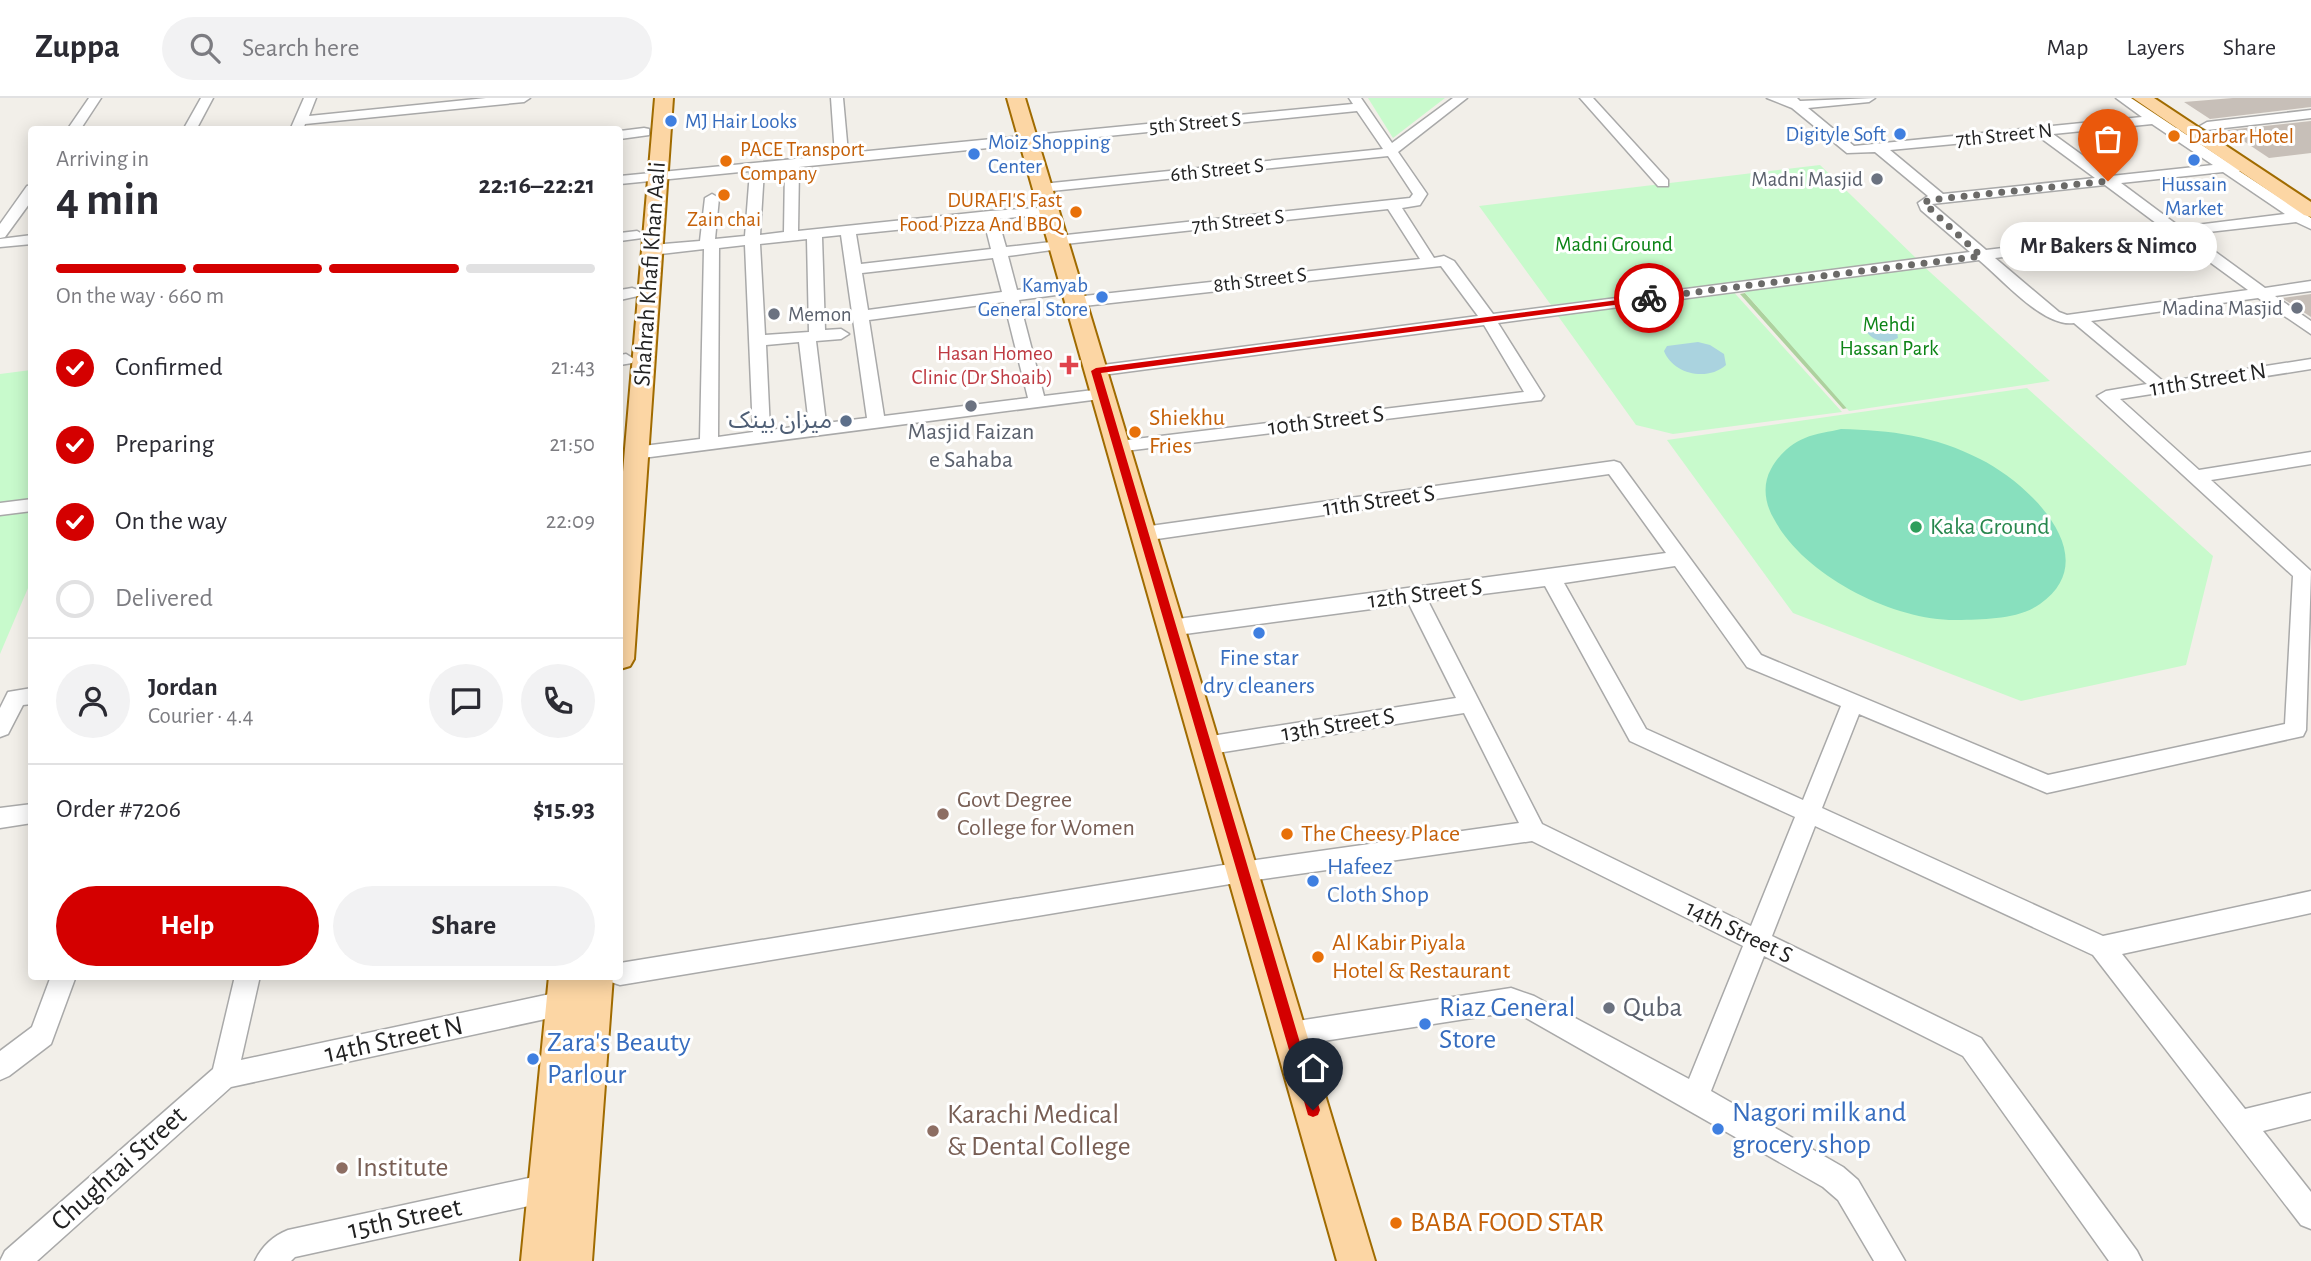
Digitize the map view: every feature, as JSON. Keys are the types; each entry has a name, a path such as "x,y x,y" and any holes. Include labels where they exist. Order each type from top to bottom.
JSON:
{"main road":[{"name":"Shahrah Khafi Khan Aali","path":"647,98 643,132 649,177"},
{"name":"Shahrah Khafi Khan Aali","path":"623,360 626,294 664,98"},
{"path":"1016,98 1356,1261"},
{"path":"2142,98 2234,167 2309,212"},
{"path":"2163,98 2207,126 2309,212"},
{"name":"Shahrah Khafi Khan Aali","path":"623,580 636,240"},
{"path":"540,1261 547,1188 591,981"},
{"path":"573,1261 591,981"}],"street":[{"path":"76,126 95,98"},
{"path":"191,126 207,98"},
{"path":"298,125 310,98"},
{"path":"298,125 524,98"},
{"path":"837,98 842,158"},
{"path":"1358,103 1391,152 1461,98"},
{"path":"1586,98 1663,183"},
{"path":"1773,98 1793,101 1869,98"},
{"path":"2122,98 2234,167"},
{"name":"7th Street N","path":"1793,101 1843,145 1852,149 2157,120"},
{"name":"5th Street S","path":"623,180 1358,103"},
{"path":"2207,126 2311,114"},
{"path":"623,135 643,132"},
{"path":"2041,132 2311,330"},
{"path":"1879,148 1932,201 1981,256 2058,318 2080,320 2311,286"},
{"name":"6th Street S","path":"636,240 709,244 990,215 1045,199 1391,152"},
{"name":"7th Street S","path":"853,270 1000,253 1058,242 1417,200 1420,194 1391,152"},
{"path":"791,236 792,162"},
{"path":"757,166 752,240 762,437"},
{"path":"1932,201 2234,167"},
{"path":"0,234 28,195"},
{"path":"709,444 709,244 712,198"},
{"path":"1392,205 1437,261 1449,264 1488,319"},
{"path":"630,449 709,444 1037,401 1099,382 1488,319 2179,233 2309,212"},
{"path":"990,215 1037,401"},
{"path":"848,230 876,423"},
{"path":"814,234 812,337 818,430"},
{"path":"0,243 28,240"},
{"name":"8th Street S","path":"860,316 1010,296 1073,295 1437,261"},
{"name":"10th Street S","path":"1117,446 1535,396 1488,319"},
{"path":"2080,320 2160,387"},
{"path":"757,341 841,334"},
{"name":"11th Street N","path":"2195,477 2106,396 2311,364"},
{"path":"2195,477 2309,460"},
{"name":"11th Street S","path":"1143,534 1614,467 1680,558"},
{"path":"1680,558 1754,661 2047,784 2295,730 2306,623 2303,574 2195,477"},
{"path":"0,509 28,506"},
{"name":"12th Street S","path":"1170,628 1550,578 1680,558"},
{"path":"1550,578 1638,735 2102,947 2311,1215"},
{"path":"1242,872 1534,831 1415,595"},
{"path":"0,728 24,697"},
{"path":"1695,1097 1853,702"},
{"name":"13th Street S","path":"1205,746 1471,704"},
{"path":"0,818 28,814"},
{"name":"14th Street S","path":"1534,831 1972,1047 2127,1261"},
{"name":"14th Street N","path":"623,976 1242,872"},
{"path":"2102,947 2311,901"},
{"path":"0,1067 42,1035 63,980"},
{"path":"224,1076 247,980"},
{"name":"14th Street N","path":"224,1076 591,981"},
{"path":"1291,1034 1511,1000 1525,1004 1695,1097 1833,1177 1847,1190 1890,1261"},
{"name":"Chughtai Street","path":"15,1261 224,1076"},
{"path":"2239,1125 2311,1106"},
{"name":"15th Street","path":"270,1261 288,1244 547,1188"}],"green space":[{"path":"1368,98 1445,98 1393,138"},
{"name":"Madni Ground","path":"1820,165 1918,260 1551,305 1479,206"},
{"name":"Mehdi Hassan Park","path":"1920,263 2050,381 1849,411 1740,287"},
{"name":"Mehdi Hassan Park","path":"1730,288 1842,412 1673,434 1636,425 1553,309"},
{"path":"1745,293 1848,408 1843,409 1740,294"},
{"path":"28,370 28,588 0,654 0,374"},
{"path":"2027,388 2213,556 2186,665 2021,701 1793,613 1667,440"},
{"name":"Kaka Ground","path":"1841,429 1895,433 1930,440 1963,451 1999,470 2019,485 2053,522 2063,544 2066,565 2059,585 2040,604 2021,613 2000,618 1957,620 1906,613 1879,604 1828,576 1788,540 1771,513 1766,488 1771,469 1789,447 1809,436"}],"water":[{"path":"1872,324 1886,325 1897,332 1898,338 1889,341 1875,339 1865,329"},
{"path":"1698,342 1710,345 1724,354 1726,365 1710,373 1691,373 1675,365 1664,351 1667,346"}],"building":[{"path":"2233,98 2311,98 2311,107 2210,119 2184,102"},
{"path":"2311,121 2311,153 2269,158 2227,130"},
{"path":"2311,294 2311,317 2282,298"}],"way so far":[{"path":"1649,298 1981,256 1924,203 1929,200 2108,181"}],"place":[{"name":"MJ Hair Looks","path":"671,121"},
{"name":"Digityle Soft","path":"1900,134"},
{"name":"Darbar Hotel","path":"2174,136"},
{"name":"Moiz Shopping Center","path":"974,154"},
{"name":"Hussain Market","path":"2194,160"},
{"name":"PACE Transport Company","path":"726,161"},
{"name":"Madni Masjid","path":"1877,179"},
{"name":"Mr Bakers & Nimco","path":"2108,181"},
{"name":"Zain chai","path":"724,195"},
{"name":"DURAFI'S Fast Food Pizza And BBQ","path":"1076,212"},
{"name":"Kamyab General Store","path":"1102,297"},
{"name":"Madina Masjid","path":"2297,308"},
{"name":"Memon","path":"774,314"},
{"name":"Hasan Homeo Clinic (Dr Shoaib)","path":"1069,365"},
{"name":"Masjid Faizan e Sahaba","path":"971,406"},
{"name":"میزان بینک","path":"846,421"},
{"name":"Shiekhu Fries","path":"1135,432"},
{"name":"Kaka Ground","path":"1916,527"},
{"name":"Fine star dry cleaners","path":"1259,633"},
{"name":"Govt Degree College for Women","path":"943,814"},
{"name":"The Cheesy Place","path":"1287,834"},
{"name":"Hafeez Cloth Shop","path":"1313,881"},
{"name":"Al Kabir Piyala Hotel & Restaurant","path":"1318,957"},
{"name":"Quba","path":"1609,1008"},
{"name":"Riaz General Store","path":"1425,1024"},
{"name":"Zara's Beauty Parlour","path":"533,1059"},
{"name":"Nagori milk and grocery shop","path":"1718,1129"},
{"name":"Karachi Medical & Dental College","path":"933,1131"},
{"name":"Institute","path":"342,1168"},
{"name":"BABA FOOD STAR","path":"1396,1223"}],"route":[{"path":"1313,1110 1096,371 1649,298"}]}
